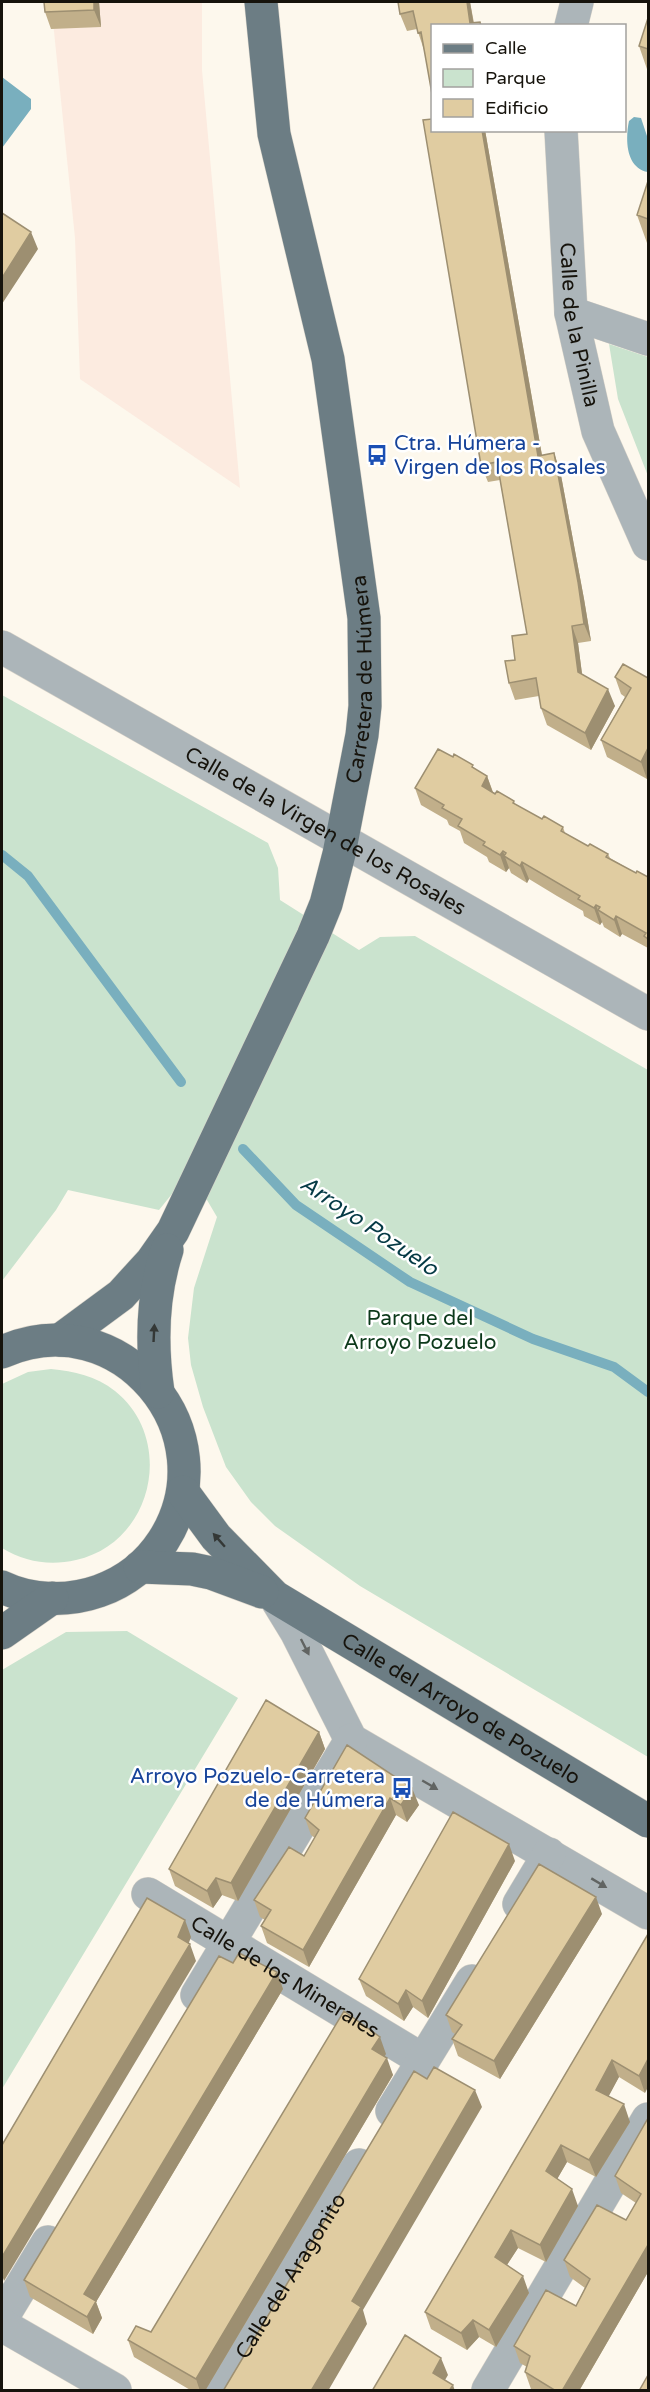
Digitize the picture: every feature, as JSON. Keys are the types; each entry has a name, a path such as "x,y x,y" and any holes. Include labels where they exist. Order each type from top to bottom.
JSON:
{"main road":[{"name":"Carretera de Húmera","path":"60,1340 127,1289 153,1261 173,1231 195,1189 326,904 342,840 362,735 365,706 364,618 328,359 274,134 264,10"},
{"name":"Carretera de Húmera","path":"158,1392 153,1336 157,1288 173,1231"},
{"path":"2,1352 27,1343 60,1340 78,1342 114,1355 146,1377 158,1392 169,1410 183,1449 183,1492 179,1506 168,1533 140,1567 108,1588 71,1598 30,1596 2,1587"},
{"name":"Calle del Arroyo de Pozuelo","path":"183,1492 216,1537 275,1597"},
{"name":"Calle del Arroyo de Pozuelo","path":"140,1567 192,1569 211,1573 275,1597 648,1821"},
{"path":"2,1633 52,1598"}],"street":[{"path":"572,24 577,2"},
{"name":"Calle de la Pinilla","path":"561,132 571,313 598,431 648,544"},
{"path":"571,313 648,339"},
{"name":"Calle de la Virgen de los Rosales","path":"2,647 648,1014"},
{"name":"Calle del Arroyo de Pozuelo","path":"275,1597 297,1633 351,1740"},
{"path":"180,2024 351,1740 648,1913"},
{"name":"Calle del Aragonito","path":"220,2391 549,1854"},
{"name":"Calle de los Minerales","path":"148,1894 423,2060"},
{"path":"488,2391 648,2119"},
{"path":"2,2318 63,2217"},
{"path":"2,2325 115,2391"}],"shaded area":[{"path":"51,2 202,2 202,70 240,488 80,379 75,238"}],"green space":[{"path":"609,344 648,357 648,476 618,399"},
{"name":"Parque del Arroyo Pozuelo","path":"2,695 268,843 278,868 280,900 359,950 380,937 415,936 648,1070 648,1757 360,1586 275,1526 251,1502 226,1467 203,1407 191,1365 188,1338 194,1288 217,1217 207,1200 180,1184 159,1210 68,1190 56,1210 2,1281"},
{"path":"51,1369 84,1375 115,1391 134,1412 145,1436 150,1462 147,1488 138,1512 123,1533 102,1550 76,1560 57,1563 29,1560 2,1548 2,1384 28,1372"},
{"path":"127,1631 238,1698 2,2089 2,1670 66,1632"}],"water":[{"path":"2,77 31,99 31,109 2,148"},
{"path":"634,117 641,118 648,139 648,172 635,165 629,152 627,144 629,121"}],"building":[{"path":"44,2 94,2 94,10 45,12"},
{"path":"398,2 467,2 470,23 480,22 480,24 431,24 431,88 421,32 418,33 413,11 400,14"},
{"path":"648,18 648,49 639,46"},
{"path":"431,119 431,132 482,132 538,456 554,453 578,582 584,624 572,626 578,672 608,689 585,733 541,708 536,678 509,683 505,661 515,660 512,636 527,634 497,462 481,465 423,120"},
{"path":"648,181 648,219 637,215"},
{"path":"2,213 31,232 2,278"},
{"path":"623,664 648,678 648,748 641,762 601,740 631,688 615,677"},
{"path":"438,749 453,757 454,754 487,776 482,786 495,794 497,791 542,819 544,816 563,827 561,831 608,854 606,857 636,873 637,871 648,877 648,939 644,936 646,933 616,916 614,920 598,910 600,907 596,905 594,908 578,899 580,896 522,862 520,866 504,856 506,853 503,851 500,855 483,845 485,842 458,826 462,819 442,808 444,805 415,788"},
{"path":"266,1700 319,1732 231,1883 216,1878 207,1891 169,1869"},
{"path":"347,1745 412,1788 401,1805 390,1798 303,1950 261,1926 271,1910 254,1900 289,1847 304,1856 319,1830 305,1818"},
{"path":"453,1812 509,1844 422,2001 406,1990 398,2004 359,1979"},
{"path":"539,1864 596,1897 494,2061 452,2039 462,2025 446,2015"},
{"path":"147,1898 185,1920 178,1937 190,1944 2,2257 2,2145"},
{"path":"648,1934 648,2059 639,2076 612,2060 596,2090 624,2104 589,2160 561,2145 546,2171 572,2189 540,2245 511,2230 495,2257 523,2276 489,2330 473,2320 461,2333 425,2312"},
{"path":"239,1953 277,1972 84,2294 96,2301 87,2317 24,2280 219,1956 233,1963"},
{"path":"344,2011 380,2037 372,2049 387,2058 196,2379 128,2340 136,2326 151,2332"},
{"path":"434,2067 475,2090 352,2301 361,2307 311,2391 223,2391 414,2071 427,2079"},
{"path":"647,2120 648,2245 562,2391 556,2391 525,2372 530,2356 514,2346 546,2290 576,2306 590,2279 564,2260 597,2205 626,2220 641,2194 615,2176"},
{"path":"405,2335 441,2358 433,2373 453,2385 449,2391 372,2391"},
{"path":"648,2375 648,2391 639,2391"}],"waterway":[{"name":"Arroyo Pozuelo","path":"2,855 28,876 181,1082"},
{"name":"Arroyo Pozuelo","path":"243,1149 296,1205 410,1282 533,1339 614,1367 648,1392"}],"place":[{"name":"Ctra. Húmera - Virgen de los Rosales","path":"377,455"},
{"name":"Arroyo Pozuelo-Carretera de de Húmera","path":"402,1788"}]}
